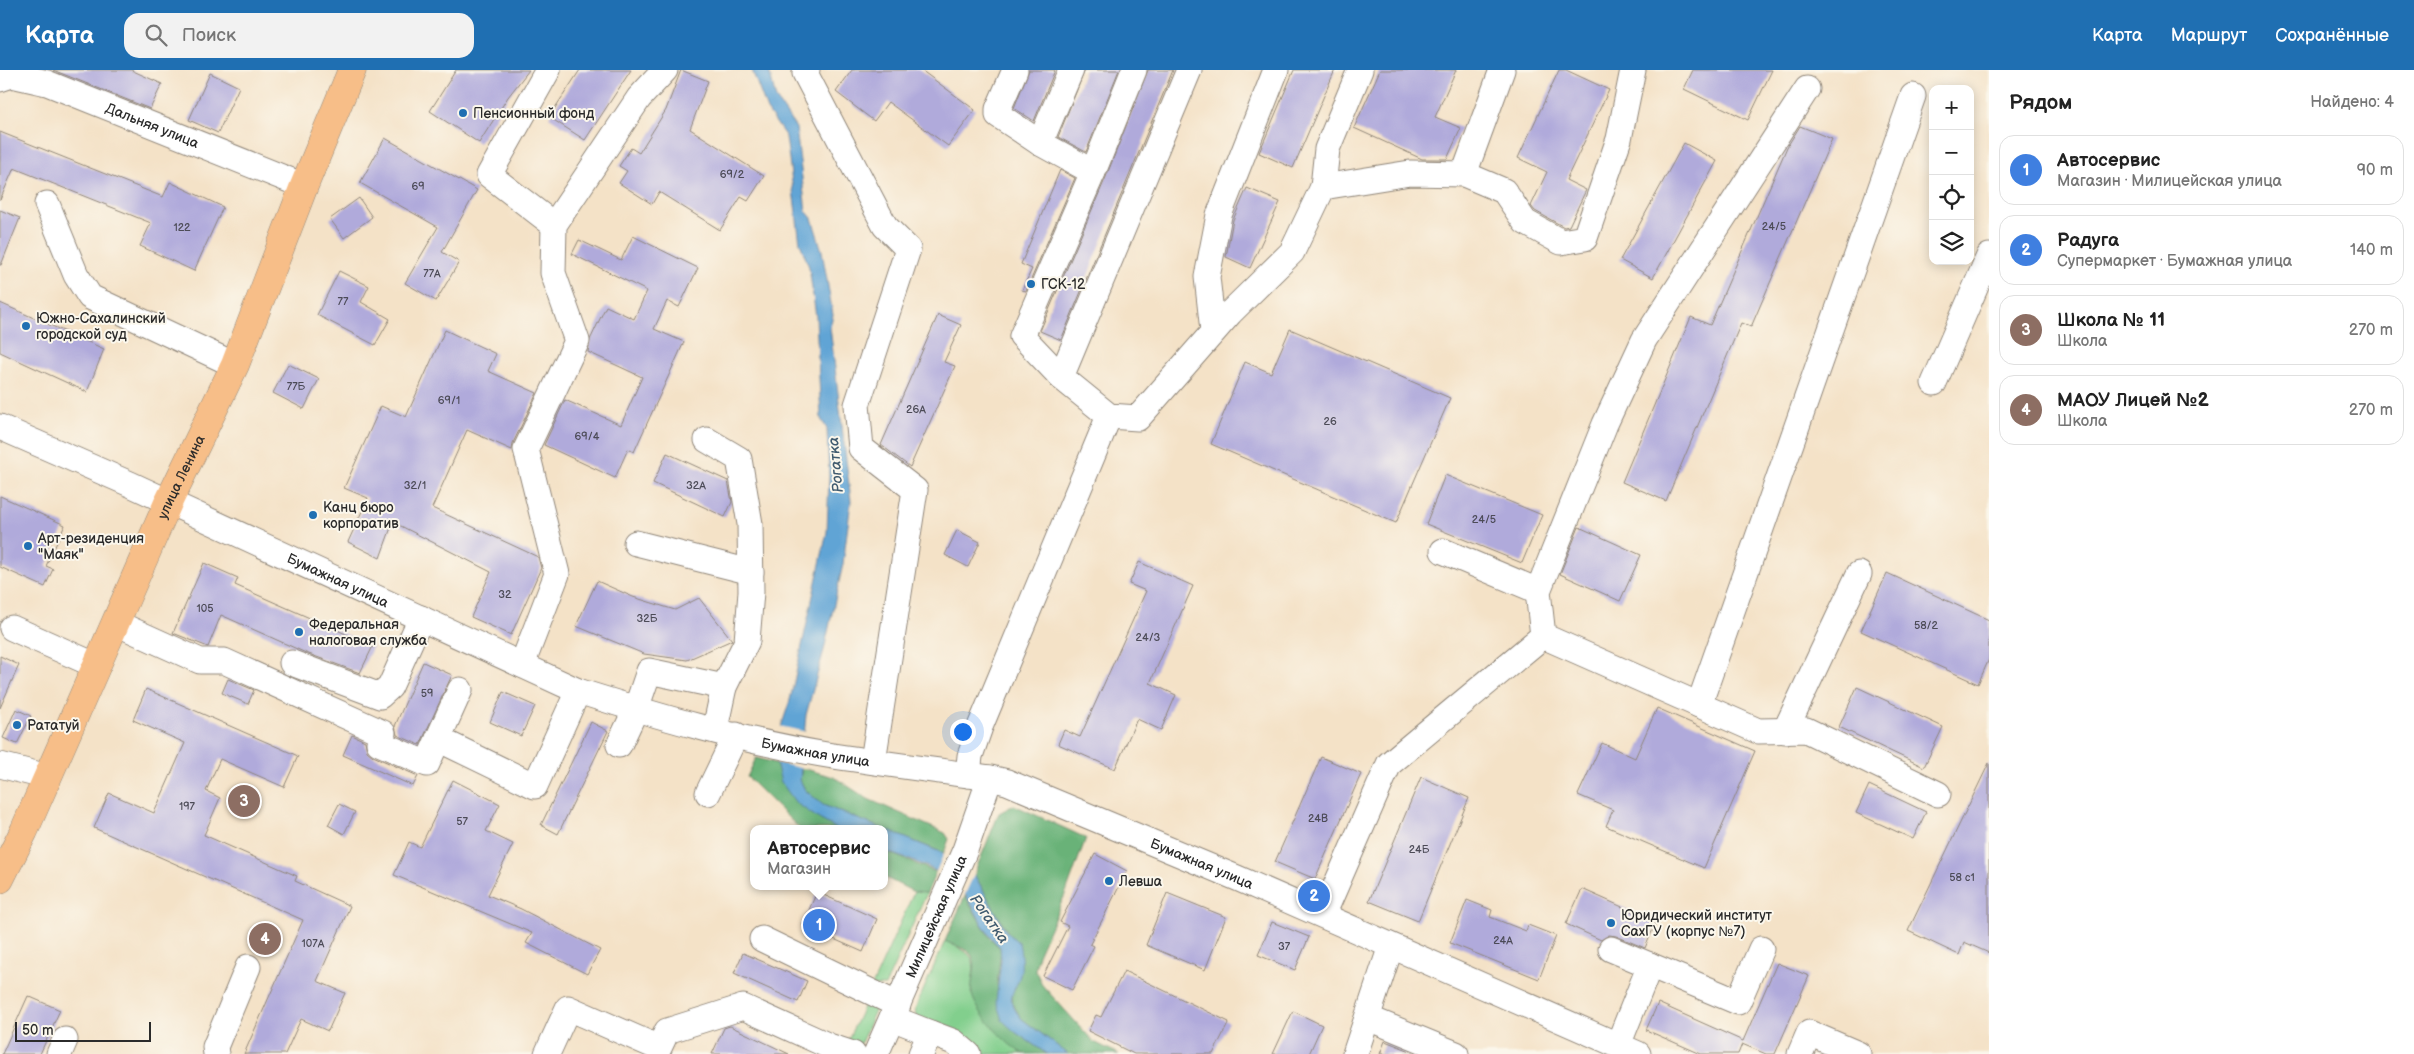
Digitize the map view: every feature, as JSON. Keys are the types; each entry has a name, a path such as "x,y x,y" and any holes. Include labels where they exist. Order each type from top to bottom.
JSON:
{"main road":[{"name":"улица Ленина","path":"0,880 48,777 168,503 235,365 304,186 352,70"}],"street":[{"path":"548,70 489,175 554,224"},
{"path":"522,665 557,574 526,449 577,341 554,274 554,224 639,98 666,70"},
{"path":"807,70 805,73 885,226 908,249 857,405 861,448 915,490 873,761"},
{"path":"1015,70 998,109 998,115 1040,143 1093,172"},
{"path":"1040,143 1071,70"},
{"path":"1134,70 1093,172 1022,336 1061,376 1109,416 1138,418 1213,331 1292,252 1323,187 1327,149 1360,70"},
{"path":"1061,376 1190,70"},
{"path":"1213,331 1207,277 1219,215 1276,70"},
{"path":"1464,174 1502,70"},
{"path":"1323,187 1410,173 1464,174 1504,191 1525,222 1561,242 1585,238 1619,139 1633,70"},
{"name":"Дальняя улица","path":"0,79 12,75 47,83 304,186"},
{"path":"1543,636 1538,591 1605,424 1644,340 1807,89"},
{"path":"1699,705 1913,96"},
{"path":"47,204 76,276 90,297 235,365"},
{"path":"1934,384 1989,256"},
{"name":"Милицейская улица","path":"876,1054 965,850 979,776 970,756 980,727 1109,416"},
{"name":"Бумажная улица","path":"1,430 168,503 578,690 636,709 737,735 819,753 979,776 1007,782 1324,915 1628,1050"},
{"path":"707,440 739,459 750,524 751,572 747,641 724,687 737,735 708,793"},
{"path":"636,543 751,572"},
{"path":"1443,551 1538,591"},
{"path":"1785,731 1859,574"},
{"path":"292,663 380,696 390,687 421,618"},
{"path":"116,623 200,661 224,661 383,733 379,743 427,764 460,690"},
{"path":"12,628 97,666"},
{"path":"1543,636 1758,731 1806,730 1938,794"},
{"path":"1324,915 1389,764 1543,636"},
{"path":"619,745 636,709 650,671 724,687"},
{"path":"438,739 536,786 578,690"},
{"path":"0,765 48,777"},
{"path":"762,939 895,1011 925,1044 954,1042 968,1054"},
{"path":"1355,1054 1391,946"},
{"path":"1611,949 1738,1002 1761,949"},
{"path":"1628,1050 1650,965"},
{"path":"216,1054 215,1048 248,967"},
{"path":"547,1054 568,1008 659,1048 667,1031 743,1007 827,1050 853,1054"},
{"path":"1368,1018 1456,1054"},
{"path":"1800,1054 1810,1033 1858,1054"}],"green space":[{"path":"756,758 776,763 785,786 798,803 831,825 796,825 747,777"},
{"path":"802,768 834,777 868,799 945,833 949,839 944,853 888,831 888,825 873,825 823,805 805,790 800,780"},
{"path":"1014,805 1086,838 1067,890 1038,955 1035,970 1043,986 1094,1042 1119,1054 1068,1054 1021,1018 1013,1004 1012,993 1021,972 1009,934 974,874 999,813"},
{"path":"888,853 936,872 927,893 914,892 888,879"},
{"path":"914,892 927,893 885,986 872,986"},
{"path":"965,896 990,938 1001,949 997,985 1015,1032 1047,1054 1024,1054 1017,1050 993,1028 974,1001 971,989 975,965 974,960 970,953 945,941"},
{"path":"945,941 969,955 973,965 971,993 1004,1039 1025,1054 977,1054 916,1017 915,1009"},
{"path":"868,996 876,1008 860,1045 846,1044"}],"water":[{"name":"Рогатка","path":"752,70 769,70 776,99 796,128 806,211 812,218 822,251 833,315 830,327 851,501 843,564 824,650 806,715 800,780 805,790 823,805 873,825 830,825 819,819 796,803 781,782 776,763 780,730 790,700 827,532 829,477 827,429 821,419 816,317 809,267 800,243 786,137 767,110"},
{"name":"Рогатка","path":"888,831 950,856 974,874 1006,931 1019,943 1021,971 1012,994 1016,1011 1022,1019 1068,1054 1047,1054 1015,1032 1002,1020 996,1001 1001,960 1000,947 988,933 958,886 943,874 888,852"}],"pier":[{"path":"779,726 807,732 804,769 774,762"},
{"path":"945,851 975,872 963,899 956,887 935,874"}],"building":[{"path":"53,70 131,70 162,84 150,109"},
{"path":"456,70 529,70 508,97 479,143 430,111"},
{"path":"580,70 631,70 585,140 549,117"},
{"path":"681,70 708,81 690,129 764,176 748,201 741,197 720,230 659,192 652,204 619,183 627,171 619,166 631,148 639,153 666,110"},
{"path":"852,70 921,70 975,110 948,146 888,102 874,121 836,92"},
{"path":"1029,70 1055,70 1034,121 1014,108"},
{"path":"1085,70 1119,70 1086,152 1058,137"},
{"path":"1148,70 1173,70 1061,340 1040,331 1106,177"},
{"path":"1294,70 1335,70 1293,168 1259,153"},
{"path":"1380,70 1456,70 1435,117 1461,128 1447,159 1422,159 1354,128"},
{"path":"1559,70 1566,70 1609,90 1566,180 1586,190 1569,226 1564,227 1535,211 1531,206 1547,172 1518,158"},
{"path":"1693,70 1772,70 1748,120 1684,89"},
{"path":"210,73 239,87 218,133 189,120"},
{"path":"1800,126 1832,139 1751,327 1741,323 1666,501 1622,482 1691,317 1710,325 1787,147"},
{"path":"0,132 163,197 170,182 223,207 194,271 140,246 151,223 14,168 0,200"},
{"path":"385,138 477,190 442,252 459,262 436,301 405,283 438,227 360,183"},
{"path":"1684,143 1717,161 1653,278 1620,260"},
{"path":"1060,170 1075,178 1026,291 1022,290 1032,269 1021,264"},
{"path":"1247,188 1280,202 1250,268 1226,257 1233,220"},
{"path":"359,198 372,217 344,238 330,219"},
{"path":"0,210 20,218 1,265 0,265"},
{"path":"633,236 698,268 679,307 667,301 654,329 684,342 634,452 628,449 615,478 544,445 565,400 621,425 642,377 588,352 590,340 606,306 634,319 647,291 572,254 579,240 621,260"},
{"path":"339,271 369,286 361,302 390,319 375,345 317,315"},
{"name":"Южно-Сахалинский городской суд","path":"0,303 104,349 87,392 0,352"},
{"path":"938,315 961,325 944,362 955,366 910,467 881,445"},
{"path":"1290,329 1450,398 1396,523 1211,444 1245,362 1271,373"},
{"path":"445,330 496,354 488,371 537,393 513,443 512,450 467,430 432,508 538,557 541,568 511,635 471,617 491,572 393,522 380,558 348,542 368,498 344,488 381,406 406,417"},
{"path":"288,364 319,379 304,409 273,393"},
{"path":"667,453 728,481 732,502 725,517 653,483"},
{"path":"1445,475 1542,515 1522,563 1426,524"},
{"name":"Арт-резиденция \"Маяк\"","path":"0,496 65,525 46,566 53,569 45,587 0,567"},
{"path":"1579,527 1641,555 1620,601 1560,574"},
{"path":"957,530 980,542 968,567 945,555"},
{"path":"1139,562 1193,586 1150,683 1176,695 1161,730 1137,719 1115,769 1058,744 1064,730 1080,737 1146,591 1129,584"},
{"path":"204,563 238,578 235,585 373,646 360,673 306,653 221,615 208,647 173,633"},
{"path":"1887,573 1989,620 1989,659 1978,684 1861,631"},
{"path":"597,581 633,597 675,610 699,598 732,640 687,660 644,654 576,626"},
{"path":"0,656 19,665 0,708"},
{"path":"423,662 452,675 420,745 397,735 395,726"},
{"path":"228,679 254,690 248,704 222,693"},
{"path":"1857,687 1943,727 1924,767 1839,727"},
{"path":"146,689 298,756 284,787 220,759 206,791 220,798 204,835 297,876 295,881 350,906 317,981 345,993 328,1031 301,1019 285,1054 244,1054 303,920 94,828 109,793 154,813 185,743 133,720"},
{"path":"503,692 535,706 521,736 490,722"},
{"path":"1657,708 1755,751 1704,868 1606,826 1613,810 1578,795 1602,743 1635,758"},
{"path":"16,709 31,716 17,744 3,738"},
{"path":"591,722 608,731 558,834 541,825"},
{"path":"352,735 365,741 367,751 373,756 418,776 413,786 343,755"},
{"path":"1321,757 1361,774 1315,879 1275,862"},
{"path":"1989,763 1989,953 1964,942 1959,955 1908,931"},
{"path":"1421,777 1469,798 1418,921 1369,901"},
{"path":"453,780 500,804 486,831 513,844 488,895 521,909 600,950 587,974 526,943 532,933 394,875 409,842 420,847"},
{"path":"1869,785 1926,812 1913,839 1856,813"},
{"path":"339,804 355,812 344,834 328,825"},
{"path":"1095,854 1127,871 1090,944 1094,946 1072,990 1043,976 1068,926 1060,922"},
{"name":"Юридический институт СахГУ (корпус №7)","path":"1582,889 1656,922 1645,948 1616,936 1609,935 1601,940 1566,924"},
{"path":"817,892 877,919 863,952 802,925"},
{"path":"1167,893 1226,917 1205,970 1146,945"},
{"path":"1467,900 1492,910 1490,917 1526,931 1528,925 1556,936 1539,979 1450,943"},
{"path":"1272,922 1309,937 1295,970 1258,955"},
{"path":"743,953 807,981 798,1002 734,973"},
{"path":"1777,963 1809,976 1775,1054 1766,1054 1742,1044 1738,1054 1701,1054 1646,1030 1658,1003 1743,1041"},
{"path":"1124,971 1229,1022 1213,1054 1134,1054 1088,1031 1096,1015 1101,1017"},
{"path":"28,996 60,1010 40,1054 2,1054"},
{"path":"1293,1011 1322,1025 1309,1054 1273,1054"},
{"path":"730,1026 789,1054 712,1054 724,1028"},
{"path":"1385,1041 1418,1054 1380,1054"}],"place":[{"name":"Пенсионный фонд","path":"463,113"},
{"name":"ГСК-12","path":"1031,284"},
{"name":"Южно-Сахалинский городской суд","path":"26,326"},
{"name":"Канц бюро корпоратив","path":"313,515"},
{"name":"Арт-резиденция \"Маяк\"","path":"28,546"},
{"name":"Федеральная налоговая служба","path":"299,632"},
{"name":"Рататуй","path":"17,725"},
{"name":"Школа № 11","path":"244,801"},
{"name":"Левша","path":"1109,881"},
{"name":"Радуга","path":"1314,896"},
{"name":"Юридический институт СахГУ (корпус №7)","path":"1611,923"},
{"name":"Автосервис","path":"819,925"},
{"name":"МАОУ Лицей №2","path":"265,939"}]}
